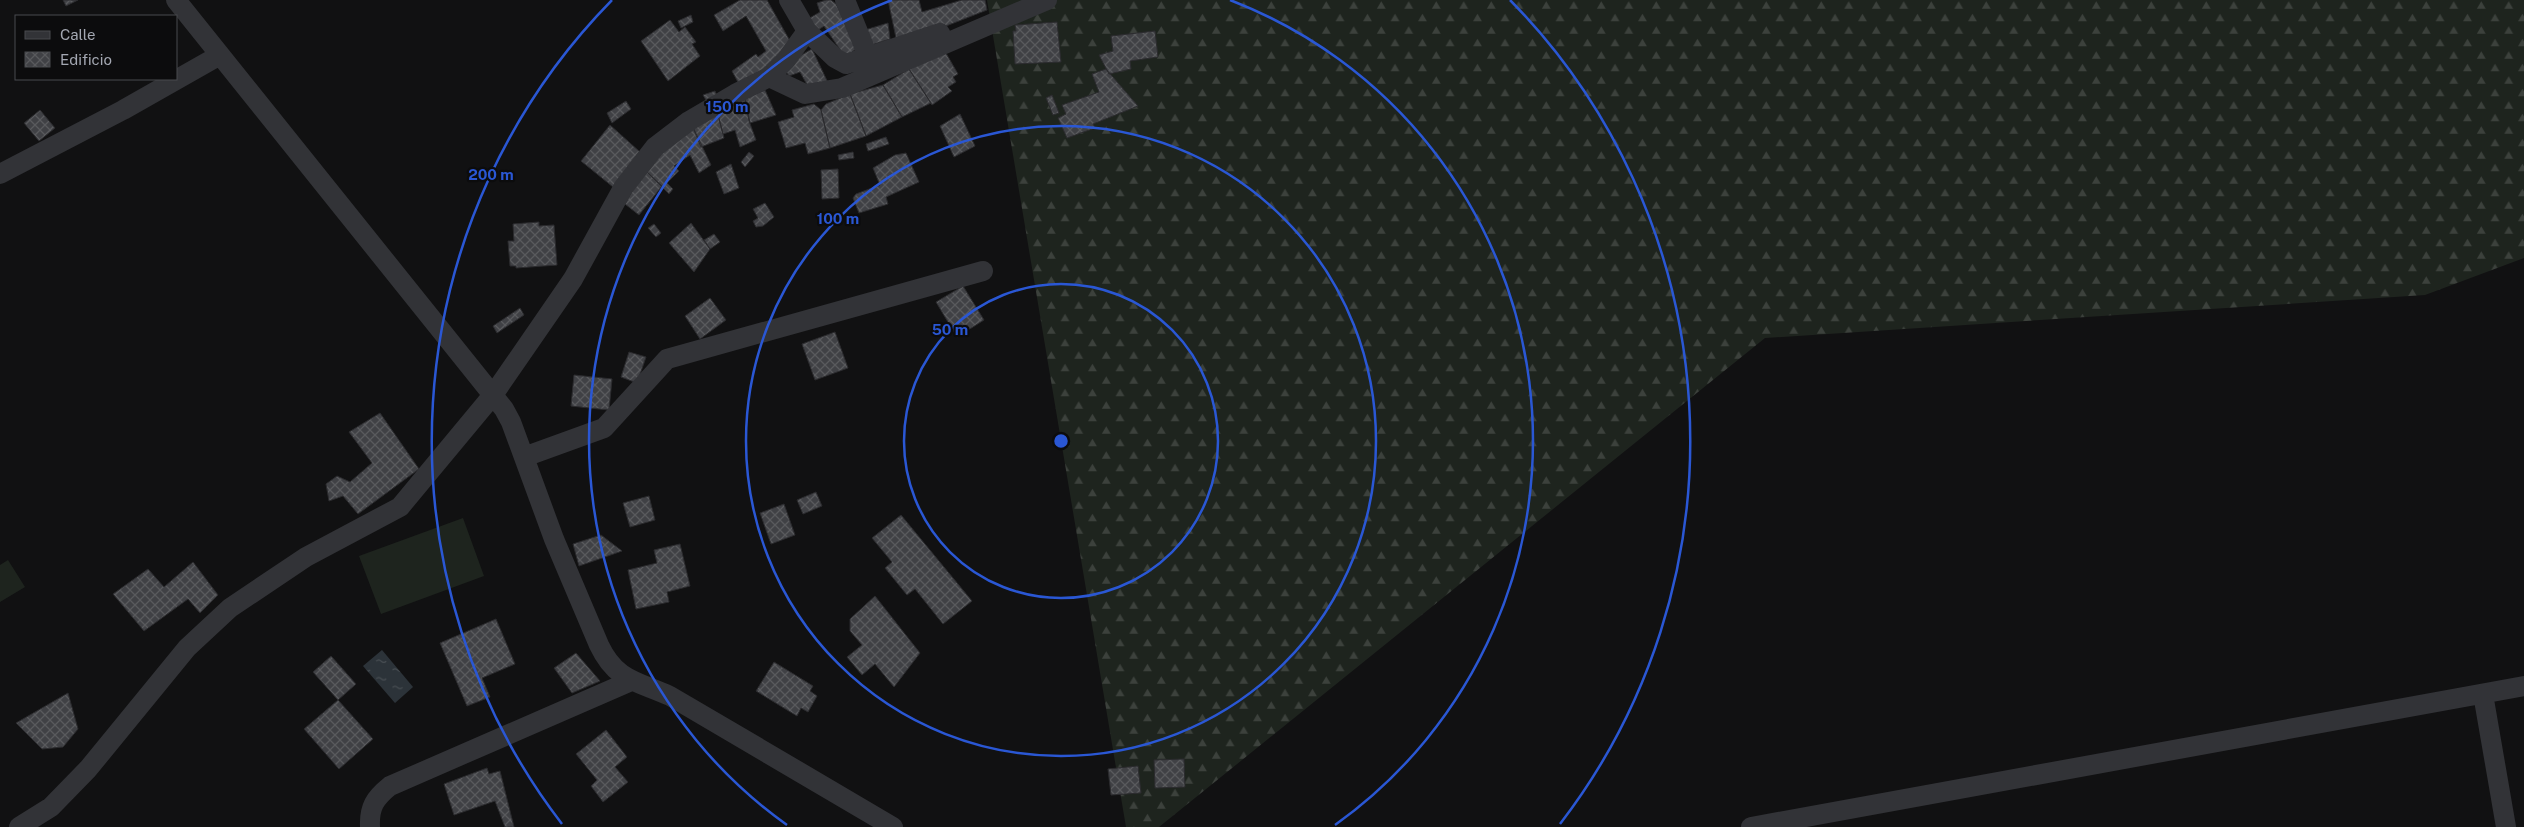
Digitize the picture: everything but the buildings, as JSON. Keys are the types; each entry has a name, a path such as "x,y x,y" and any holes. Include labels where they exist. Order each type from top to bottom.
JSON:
{"street":[{"path":"176,0 493,395 511,422 554,539 598,645 606,660 616,672 631,681 670,696 893,827"},
{"path":"789,0 807,31 835,58 846,64 977,21 999,19"},
{"path":"845,0 868,56"},
{"path":"769,77 804,94 842,88 1047,0"},
{"path":"19,827 51,807 88,770 187,648 230,608 306,557 400,507 493,395 573,279 623,188 655,147 689,121 769,77 786,60 807,31"},
{"path":"178,79 220,55"},
{"path":"0,174 123,110 176,80"},
{"path":"524,457 604,428 667,359 983,272"},
{"path":"370,827 370,817 376,797 390,786 631,681"},
{"path":"1751,827 2524,686"},
{"path":"2483,694 2506,827"}],"green space":[{"path":"987,0 2524,0 2524,258 2425,295 1765,338 1159,827 1126,827"},
{"path":"463,518 484,576 381,614 359,556"},
{"path":"8,560 25,587 0,602 0,565"}],"water":[{"path":"382,650 413,687 395,703 363,666"}]}
